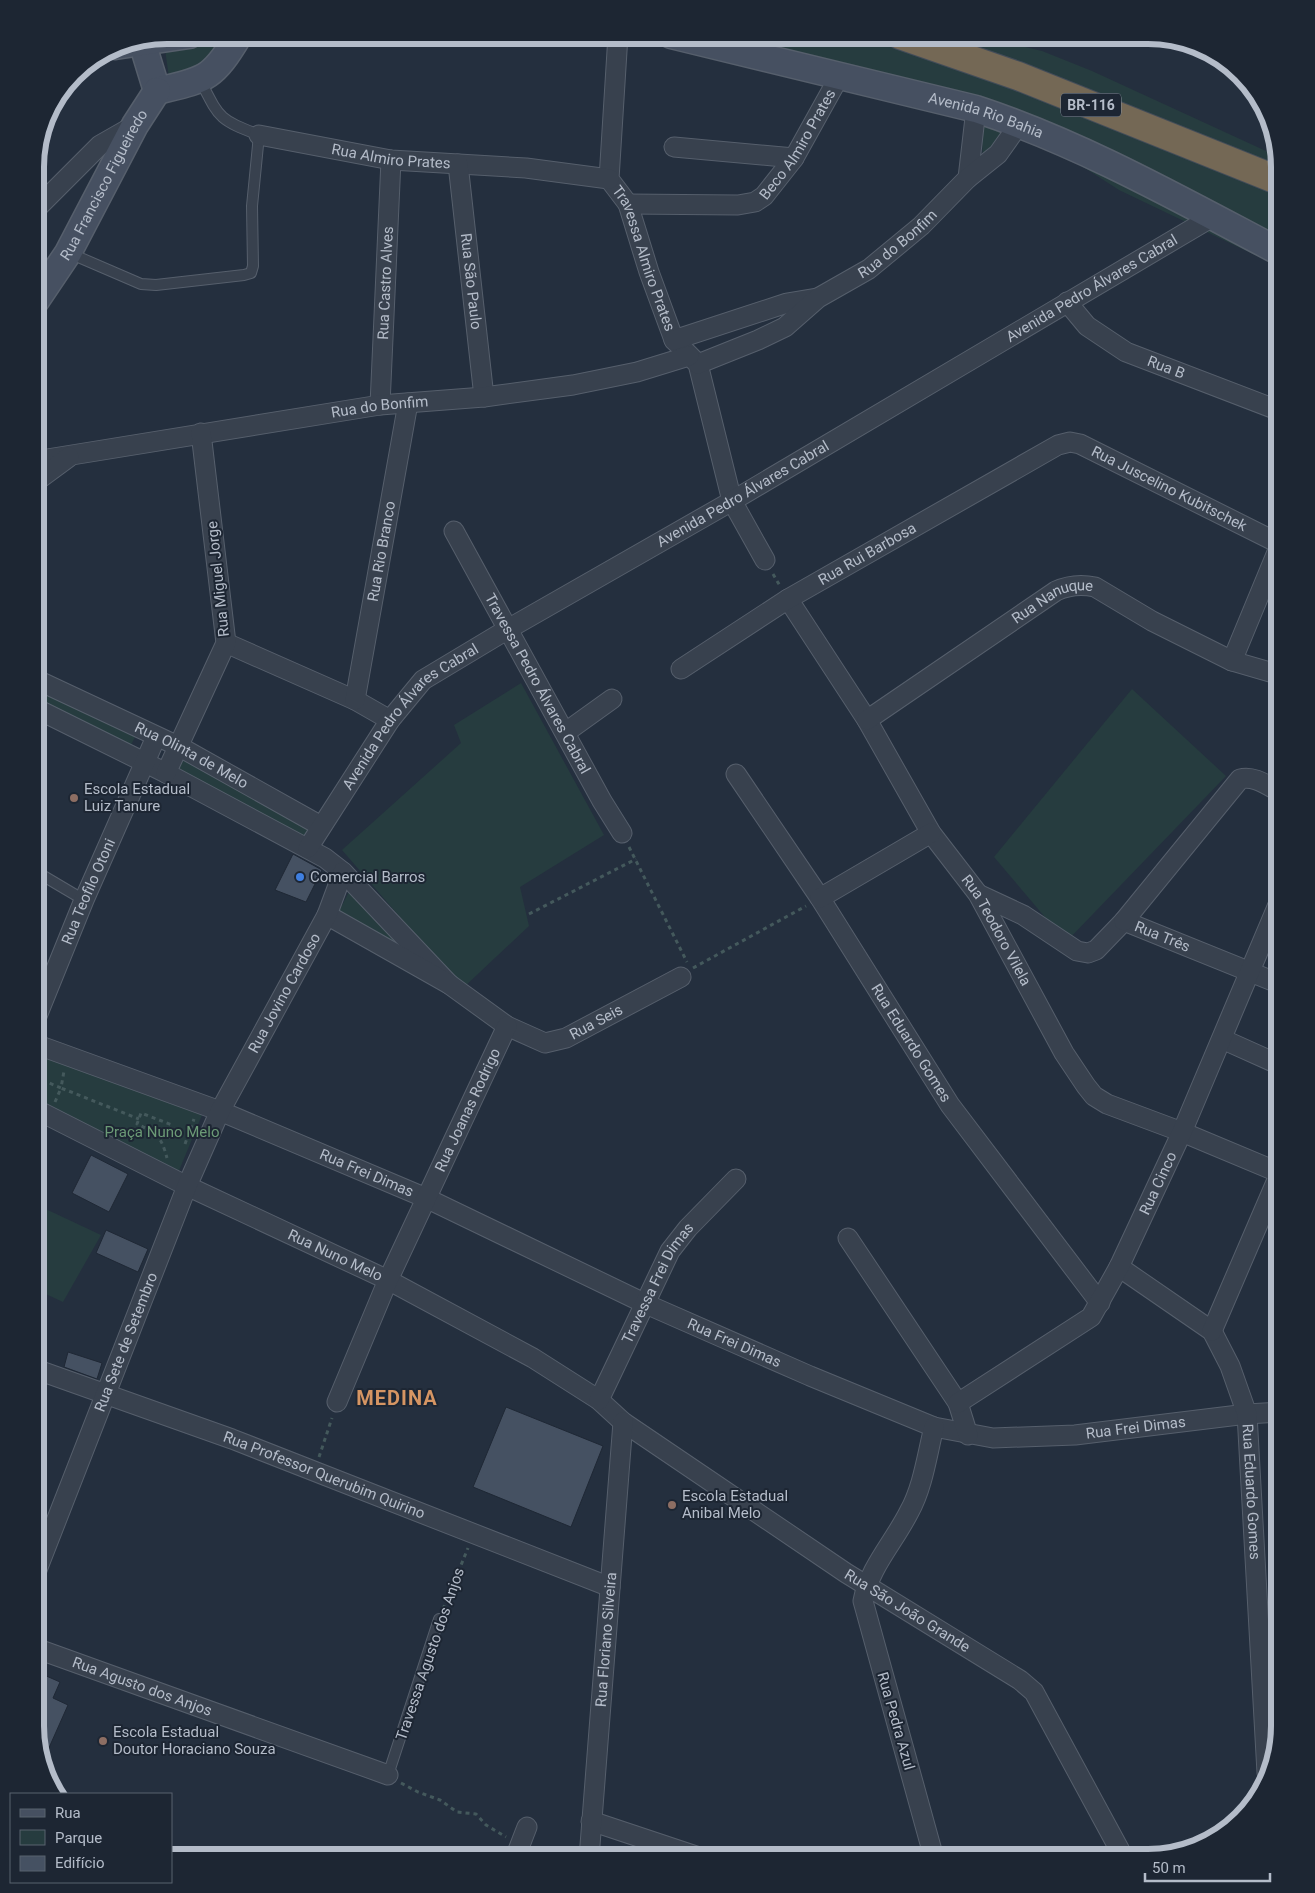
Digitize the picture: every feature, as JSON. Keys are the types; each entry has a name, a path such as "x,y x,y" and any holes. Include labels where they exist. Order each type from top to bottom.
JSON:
{"highway":[{"name":"BR-116","path":"926,44 1018,76 1271,177"}],"main road":[{"path":"143,46 157,92 200,80 223,62 234,44"},
{"name":"Avenida Rio Bahia","path":"707,44 976,109 1020,123 1214,216 1271,247"},
{"name":"Rua Francisco Figueiredo","path":"44,289 68,253 135,125 157,92"}],"street":[{"name":"Travessa Almiro Prates","path":"617,44 609,179 628,204 649,272 674,340 693,360 732,501"},
{"name":"Beco Almiro Prates","path":"628,204 738,205 754,202 764,196 794,158 840,77"},
{"path":"968,178 976,109"},
{"name":"Rua do Bonfim","path":"44,460 380,405 484,397 573,385 693,360 758,340 785,327 818,298 869,269 921,226 968,178 998,154 1020,123"},
{"path":"44,201 100,145 135,125"},
{"name":"Rua Almiro Prates","path":"259,135 391,160 526,168 609,179"},
{"path":"674,147 794,158"},
{"name":"Rua Castro Alves","path":"380,405 391,160"},
{"name":"Rua São Paulo","path":"458,164 484,397"},
{"name":"Avenida Pedro Álvares Cabral","path":"321,826 390,720 423,680 508,628 732,501 1214,216"},
{"name":"Rua do Bonfim","path":"674,340 787,303 818,298"},
{"name":"Rua B","path":"1068,302 1087,326 1126,352 1271,408"},
{"name":"Rua Rio Branco","path":"355,700 408,403"},
{"name":"Rua Miguel Jorge","path":"166,773 180,747 226,643 201,433"},
{"name":"Rua Juscelino Kubitschek","path":"1058,445 1070,442 1080,444 1271,540"},
{"name":"Rua Rui Barbosa","path":"681,669 788,599 1058,445"},
{"name":"Rua do Bonfim","path":"44,475 69,457"},
{"path":"732,501 766,560"},
{"name":"Travessa Pedro Álvares Cabral","path":"454,531 622,834"},
{"path":"1232,661 1271,566"},
{"name":"Rua Nanuque","path":"867,720 1056,591 1068,586 1086,585 1095,587 1152,621 1232,661 1271,672"},
{"name":"Rua Teodoro Vilela","path":"788,599 867,720 931,833 978,894 1064,1053 1094,1096 1107,1104 1182,1132 1271,1169"},
{"path":"226,643 355,700 390,720"},
{"name":"Rua Olinta de Melo","path":"44,683 180,747 321,826"},
{"path":"566,732 612,699"},
{"name":"Rua Olinta de Melo","path":"44,713 146,765 166,773 308,848 344,872 449,984"},
{"name":"Rua Teofilo Otoni","path":"44,999 84,900 146,765 156,737"},
{"name":"Rua Eduardo Gomes","path":"736,774 820,898 950,1105 1100,1302"},
{"path":"1124,921 1240,779 1245,777 1256,779 1271,787"},
{"path":"308,848 321,826"},
{"path":"820,898 931,833"},
{"name":"Rua Jovino Cardoso","path":"220,1111 327,915 344,872"},
{"name":"Rua Três","path":"978,894 1024,916 1076,951 1088,953 1096,950 1124,921 1271,980"},
{"name":"Rua Olinta de Melo","path":"327,915 449,984 507,1026"},
{"name":"Rua Cinco","path":"958,1403 1091,1317 1119,1267 1182,1132 1271,922"},
{"name":"Rua Seis","path":"507,1026 545,1043 556,1041 686,973"},
{"name":"Rua Joanas Rodrigo","path":"337,1402 388,1280 507,1026"},
{"path":"1222,1039 1271,1061"},
{"path":"44,1047 220,1111"},
{"name":"Rua Nuno Melo","path":"44,1108 187,1186 388,1280 533,1358 599,1400 623,1422"},
{"name":"Rua Sete de Setembro","path":"44,1552 187,1186 220,1111"},
{"name":"Rua Frei Dimas","path":"220,1111 426,1198 646,1304 810,1376 934,1426 968,1435 993,1438 1075,1435 1271,1413"},
{"name":"Travessa Frei Dimas","path":"599,1400 670,1251 688,1228 736,1179"},
{"path":"1212,1331 1271,1194"},
{"path":"848,1238 958,1403 968,1435"},
{"name":"Rua Eduardo Gomes","path":"1119,1267 1212,1331 1230,1366 1247,1414 1266,1760"},
{"name":"Rua Professor Querubim Quirino","path":"44,1373 104,1396 232,1439 610,1587"},
{"name":"Rua São João Grande","path":"623,1422 866,1584 1020,1680 1034,1692 1119,1849"},
{"name":"Rua Floriano Silveira","path":"589,1849 623,1422"},
{"path":"866,1584 910,1512 917,1494 934,1426"},
{"name":"Rua Pedra Azul","path":"866,1584 863,1601 864,1609 931,1849"},
{"name":"Rua Agusto dos Anjos","path":"44,1651 388,1775"},
{"path":"591,1821 675,1849"}],"lane":[{"name":"Rua Almiro Prates","path":"200,80 217,113 227,123 259,135"},
{"path":"68,253 141,284 175,283 244,276 251,273 253,266 252,206 259,135"},
{"path":"44,877 84,900"},
{"name":"Travessa Agusto dos Anjos","path":"388,1775 439,1619"}],"path":[{"path":"766,560 788,599"},
{"path":"529,914 636,859 686,973 820,898"},
{"path":"44,1108 62,1088 64,1068"},
{"path":"44,1081 139,1119"},
{"path":"141,1113 172,1125 168,1138 154,1132 137,1124 141,1113"},
{"path":"154,1132 162,1140 168,1163"},
{"path":"314,1472 337,1402"},
{"name":"Travessa Agusto dos Anjos","path":"439,1619 474,1534"},
{"path":"388,1775 418,1792 440,1800 457,1812 476,1814 486,1825 521,1843"}],"green space":[{"path":"235,44 208,67 169,78 165,49 114,56 127,50 150,45"},
{"path":"665,44 1013,44 1042,51 1092,71 1270,153 1271,263 1119,190 1074,161 1003,132 983,161 981,121"},
{"path":"521,683 604,835 520,887 529,926 462,989 342,850 461,743 454,725"},
{"path":"1132,689 1226,776 1066,942 994,857"},
{"path":"44,692 135,737 128,751 44,709"},
{"path":"182,753 312,824 304,836 174,768"},
{"path":"351,888 408,951 339,911"},
{"name":"Praça Nuno Melo","path":"44,1056 202,1115 178,1173 44,1106"},
{"path":"44,1208 101,1235 63,1302 44,1293"}],"building":[{"name":"Comercial Barros","path":"293,854 322,870 306,902 275,890"},
{"path":"91,1155 128,1174 109,1212 72,1193"},
{"path":"106,1230 148,1249 138,1272 96,1253"},
{"path":"68,1352 102,1363 97,1379 64,1367"},
{"path":"506,1407 603,1446 571,1527 473,1487"},
{"path":"44,1675 60,1682 53,1698 68,1705 47,1752 44,1726"}],"place":[{"name":"Escola Estadual Luiz Tanure","path":"74,798"},
{"name":"Comercial Barros","path":"300,877"},
{"name":"Escola Estadual Anibal Melo","path":"672,1505"},
{"name":"Escola Estadual Doutor Horaciano Souza","path":"103,1741"}],"district":[{"name":"MEDINA","path":"397,1398"}]}
